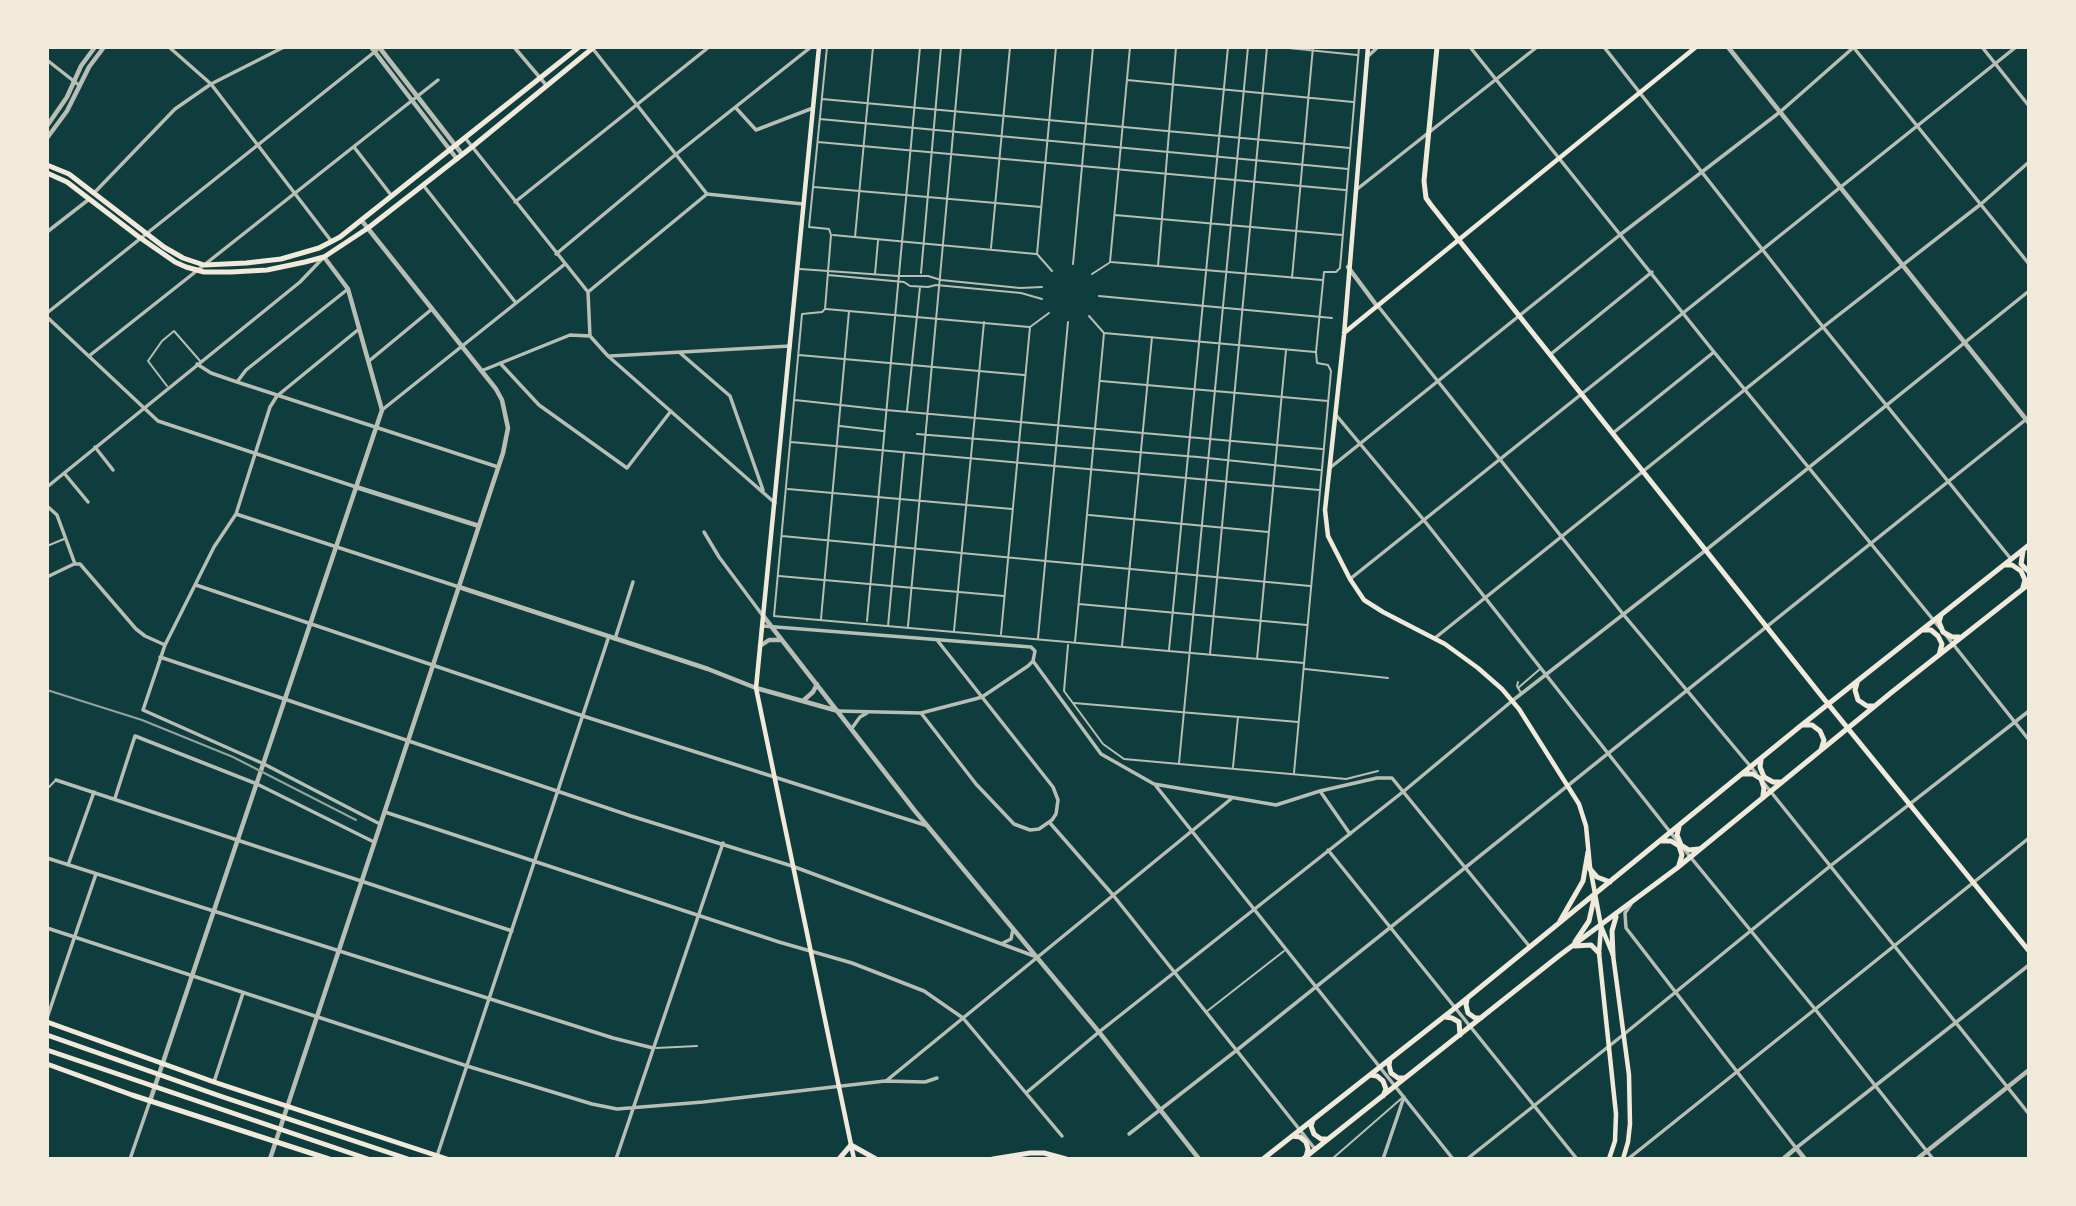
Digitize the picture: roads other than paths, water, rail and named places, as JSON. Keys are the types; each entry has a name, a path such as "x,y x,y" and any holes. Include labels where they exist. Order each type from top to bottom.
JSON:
{"main road":[{"path":"47,163 69,174 175,254 204,265 281,259 320,248 362,221 579,47"},
{"path":"818,47 756,688 854,1159"},
{"path":"1368,47 1344,333 1325,510 1326,531 1330,543 1364,600 1435,638 1478,668 1512,701 1568,785 1583,815 1601,926 1613,955"},
{"path":"1437,47 1424,181 1426,198 1828,704 2029,951"},
{"path":"1344,333 1696,47"},
{"path":"47,173 67,182 175,262 197,271 213,273 267,270 324,257 368,228 460,157 593,48"},
{"path":"324,257 332,242"},
{"path":"1345,319 1360,320"},
{"path":"1263,1159 1365,1077 1377,1064 1392,1057 1455,1008 1798,728 2027,547"},
{"path":"2027,547 2021,564 2029,572"},
{"path":"2002,566 2012,565 2021,570 2025,580 2021,590"},
{"path":"1305,1158 1572,947 1677,868 2029,582"},
{"path":"1942,612 1939,622 1943,632 1952,637 1962,636"},
{"path":"1916,633 1926,629 1938,636 1942,644 1937,657"},
{"path":"1858,681 1855,691 1858,700 1867,706 1877,705"},
{"path":"1798,728 1808,725 1820,731 1824,740 1819,752"},
{"path":"1763,757 1760,767 1764,777 1773,782 1783,781"},
{"path":"1739,776 1748,773 1761,779 1764,793 1759,801"},
{"path":"1680,825 1677,835 1681,845 1689,850 1700,849"},
{"path":"1656,844 1666,840 1679,846 1682,860 1677,868"},
{"path":"1558,924 1583,881 1588,852"},
{"path":"1590,869 1597,877 1610,882"},
{"path":"1572,947 1589,922 1595,894"},
{"path":"1625,1159 1631,1113 1612,935 1614,920 1632,902"},
{"path":"1601,926 1599,953 1616,1133 1626,1149"},
{"path":"1572,947 1591,945 1599,953"},
{"path":"1469,996 1466,1004 1468,1013 1475,1018 1484,1018"},
{"path":"1440,1019 1448,1017 1456,1020 1460,1026 1458,1038"},
{"path":"47,1020 214,1083 447,1159"},
{"path":"47,1035 408,1159"},
{"path":"47,1050 368,1159"},
{"path":"1392,1057 1389,1065 1391,1073 1398,1078 1407,1078"},
{"path":"47,1063 150,1101 329,1159"},
{"path":"144,1083 150,1083 152,1078 147,1071"},
{"path":"1365,1077 1373,1075 1381,1078 1385,1085 1383,1096"},
{"path":"1314,1118 1311,1126 1314,1134 1321,1139 1329,1139"},
{"path":"1609,1159 1616,1133"},
{"path":"1288,1138 1296,1136 1306,1142 1308,1149 1305,1158"},
{"path":"839,1159 851,1145"},
{"path":"851,1145 876,1159"},
{"path":"993,1159 1044,1153 1066,1159"}],"street":[{"path":"47,126 104,47"},
{"path":"169,47 211,83 332,242"},
{"path":"94,193 175,109 211,83 284,47"},
{"path":"514,47 547,86"},
{"path":"515,202 709,47"},
{"path":"556,254 811,47"},
{"path":"1367,57 1378,47"},
{"path":"1471,47 2029,740"},
{"path":"1354,191 1537,47"},
{"path":"1604,47 1822,327 2029,582"},
{"path":"1129,1133 1237,1050 1948,480 2028,420 1728,47"},
{"path":"1331,467 1621,234 1780,112 1854,47 2029,264"},
{"path":"1982,47 2029,106"},
{"path":"1350,579 2016,47"},
{"path":"47,138 58,124 77,84 81,66 94,48 98,54"},
{"path":"377,48 418,97 453,148"},
{"path":"377,48 412,101 460,157"},
{"path":"377,48 139,237 47,315 158,421 479,526"},
{"path":"593,48 707,194 803,204"},
{"path":"47,60 77,84"},
{"path":"89,356 438,80"},
{"path":"736,107 756,130 813,108"},
{"path":"52,120 58,124"},
{"path":"466,139 588,292 590,336 608,356 775,503"},
{"path":"354,147 393,196"},
{"path":"1435,638 1822,327 1981,204 2029,162"},
{"path":"423,184 516,303"},
{"path":"588,292 707,194"},
{"path":"47,232 88,200"},
{"path":"270,1159 479,526 508,428 506,413 496,389 362,221"},
{"path":"47,486 300,282 324,257 348,289 382,410"},
{"path":"132,1158 382,410 565,264"},
{"path":"1348,267 1623,614 1761,779 2029,1114"},
{"path":"1551,354 1653,272"},
{"path":"237,382 246,370 348,289"},
{"path":"1026,1093 1404,791 1512,701 1706,550 1807,466 2029,290"},
{"path":"369,361 433,308"},
{"path":"359,329 277,396 270,407 236,514 214,547 165,645 143,710 264,764 380,824"},
{"path":"481,371 570,335 590,336"},
{"path":"608,356 790,346"},
{"path":"679,352 730,396 764,492"},
{"path":"1613,433 1714,352"},
{"path":"199,363 211,373 277,396 498,467"},
{"path":"500,363 539,405 627,468 671,411"},
{"path":"1336,415 1423,519 1933,1159"},
{"path":"95,447 113,470"},
{"path":"64,473 88,502"},
{"path":"47,506 57,515 75,564"},
{"path":"236,514 708,669 756,688 838,711 921,713 982,697 1028,666 1035,651 1031,647 763,626"},
{"path":"704,532 719,557 764,617 915,811 1099,1032 1199,1159"},
{"path":"47,577 75,564 80,565 136,629 165,645"},
{"path":"615,639 633,582"},
{"path":"196,585 583,716 928,826"},
{"path":"437,1156 609,636"},
{"path":"760,646 769,640 783,640"},
{"path":"921,713 936,735 1007,818 1021,828 1030,830 1050,823 1058,807 1053,787 937,640"},
{"path":"160,657 631,816 792,866 1036,957"},
{"path":"1033,660 1101,754 1154,784 1276,805 1321,791 1388,776 1392,778 1530,947"},
{"path":"804,700 813,692 817,683"},
{"path":"1467,1159 1829,867 2029,711"},
{"path":"852,728 860,717 869,713"},
{"path":"115,798 135,736 257,784 374,842"},
{"path":"57,780 512,931"},
{"path":"1154,784 1453,1159"},
{"path":"1321,791 1350,834"},
{"path":"68,865 94,792"},
{"path":"885,1081 1231,799"},
{"path":"903,818 915,811"},
{"path":"385,812 852,963 924,991 963,1018 1062,1136"},
{"path":"1050,823 1175,972 1315,1149"},
{"path":"1625,1159 2029,838"},
{"path":"616,1159 723,844"},
{"path":"1328,850 1577,1159"},
{"path":"47,858 613,1038 653,1048"},
{"path":"47,1020 96,874"},
{"path":"1632,902 1625,913 1626,928 1805,1159"},
{"path":"47,929 317,1018 592,1104 632,1109 838,1085 885,1081 919,1083 937,1078"},
{"path":"1003,943 1011,939 1013,929"},
{"path":"1783,1159 2029,965"},
{"path":"214,1083 243,993"},
{"path":"1917,1159 2029,1070"},
{"path":"1383,1159 1404,1097"},
{"path":"1626,1149 1638,1150"}],"lane":[{"path":"825,309 831,235 829,229 809,227 827,47"},
{"path":"855,237 873,47"},
{"path":"867,623 920,47"},
{"path":"921,275 940,47"},
{"path":"908,628 961,47"},
{"path":"990,250 1010,47"},
{"path":"1037,254 1056,47"},
{"path":"1073,264 1093,47"},
{"path":"1110,262 1130,47"},
{"path":"1158,266 1176,47"},
{"path":"1168,651 1228,47"},
{"path":"1180,763 1248,47"},
{"path":"1210,655 1266,47"},
{"path":"1279,47 1359,55"},
{"path":"1294,773 1331,371 1328,365 1317,363 1319,317 1324,272 1336,272 1340,268 1359,47"},
{"path":"1292,278 1313,49"},
{"path":"1127,80 1354,102"},
{"path":"822,99 1351,148"},
{"path":"820,119 1349,169"},
{"path":"818,142 999,156 1346,190"},
{"path":"814,187 1042,207"},
{"path":"1115,215 1343,235"},
{"path":"831,235 1037,254 1052,271"},
{"path":"875,275 878,240"},
{"path":"1092,274 1110,262 1323,280"},
{"path":"797,268 920,286 940,285 1021,293 1042,299"},
{"path":"828,273 921,275 940,280 1020,288 1042,287"},
{"path":"907,412 920,286"},
{"path":"1099,296 1332,318"},
{"path":"1049,313 1030,327 825,309 822,312 802,314 774,616 1304,663"},
{"path":"821,620 849,311"},
{"path":"1089,316 1104,333 1316,352"},
{"path":"954,632 984,322"},
{"path":"1038,639 1068,322"},
{"path":"1001,635 1030,327"},
{"path":"168,387 148,361 162,341 174,331 199,363"},
{"path":"1074,643 1104,333"},
{"path":"1122,647 1152,337"},
{"path":"1257,660 1286,350"},
{"path":"798,355 1026,375"},
{"path":"1100,381 1328,401"},
{"path":"794,400 1323,449"},
{"path":"838,426 884,431"},
{"path":"917,434 1321,470"},
{"path":"790,442 1320,490"},
{"path":"888,626 904,453"},
{"path":"786,488 1013,510"},
{"path":"1087,515 1269,532"},
{"path":"782,536 1311,586"},
{"path":"47,546 65,539"},
{"path":"778,576 1005,597"},
{"path":"1078,604 1307,625"},
{"path":"1068,642 1063,691 1103,744 1124,759 1346,779 1378,771"},
{"path":"1518,688 1541,668"},
{"path":"1303,669 1388,678"},
{"path":"1518,681 1521,694"},
{"path":"1073,703 1298,722"},
{"path":"1233,768 1239,716"},
{"path":"47,789 57,780"},
{"path":"1206,1012 1285,950"},
{"path":"653,1048 696,1046"},
{"path":"1332,1159 1404,1097"}],"railway":[{"path":"47,690 142,720 233,757 356,820"}]}
